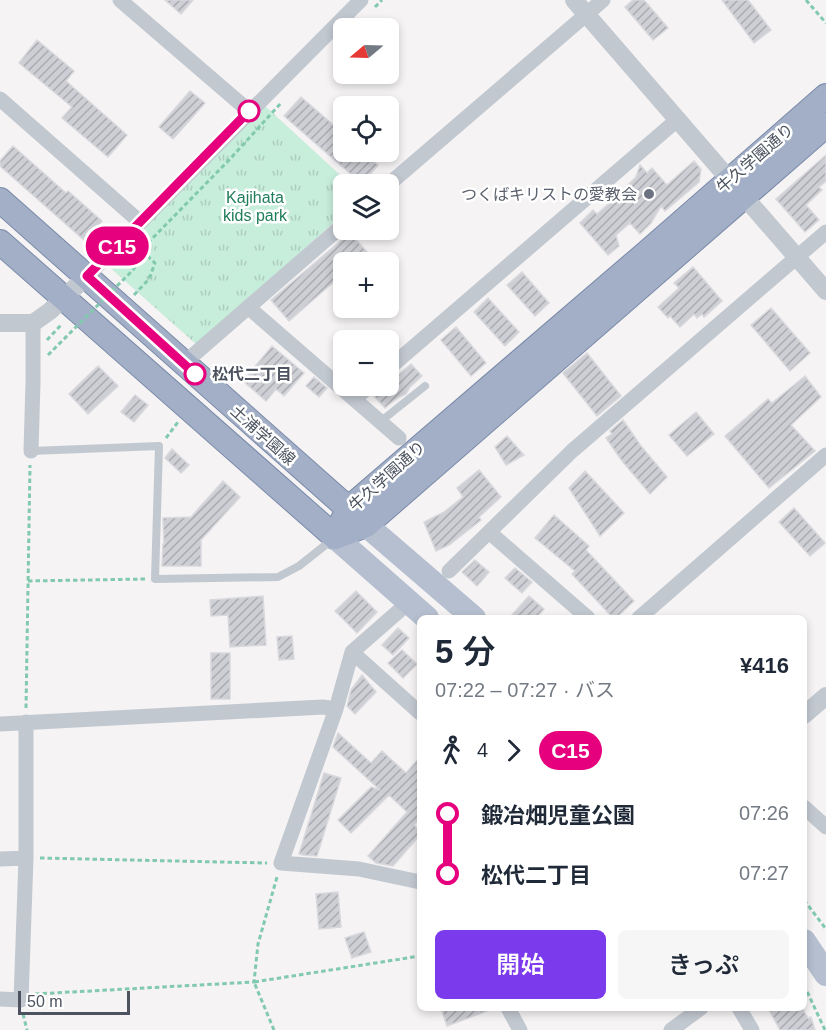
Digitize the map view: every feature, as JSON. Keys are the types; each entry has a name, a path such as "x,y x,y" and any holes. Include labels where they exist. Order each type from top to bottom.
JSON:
{"highway":[{"name":"牛久学園通り","path":"335,537 366,525 737,188 826,96"},
{"name":"牛久学園通り","path":"335,537 348,509 737,188 826,125"},
{"name":"土浦学園線","path":"0,200 366,525"},
{"name":"土浦学園線","path":"0,242 335,537"}],"main road":[{"path":"366,525 471,615"},
{"path":"335,537 417,611"},
{"path":"807,946 826,974"}],"street":[{"path":"120,0 249,111"},
{"path":"0,323 33,323 50,311 360,0"},
{"path":"574,0 826,291"},
{"path":"399,176 603,0"},
{"path":"0,99 140,222"},
{"path":"399,360 677,120"},
{"path":"449,571 572,451 826,232"},
{"path":"183,364 333,234"},
{"path":"248,307 399,438"},
{"path":"31,451 33,323"},
{"path":"354,399 358,396"},
{"path":"642,615 826,455"},
{"path":"489,532 585,615"},
{"path":"417,611 352,652 336,709 281,863 359,869 417,881"},
{"path":"352,652 417,710"},
{"path":"807,712 826,696"},
{"path":"0,724 323,707 336,709"},
{"path":"0,999 21,1000 26,858 26,722"},
{"path":"807,810 826,827"},
{"path":"0,859 26,858"},
{"path":"510,1011 520,1030"},
{"path":"671,1030 697,1011"},
{"path":"741,1011 752,1030"}],"lane":[{"path":"380,422 425,386"},
{"path":"31,451 159,447 155,579 278,577 299,566 335,537"}],"path":[{"path":"806,0 826,23"},
{"path":"63,323 46,340 48,355 134,269 141,250 230,159"},
{"path":"133,296 149,279 155,263 141,250"},
{"path":"159,447 178,421"},
{"path":"26,722 31,451"},
{"path":"28,581 155,579"},
{"path":"26,858 281,863 258,944 254,982 274,1030"},
{"path":"807,904 826,929"},
{"path":"21,995 254,982 417,956"},
{"path":"807,991 825,1030"}],"green space":[{"name":"Kajihata kids park","path":"265,106 339,174 333,174 333,223 197,345 106,264"}],"building":[{"path":"165,0 193,0 181,14"},
{"path":"633,0 644,0 668,28 653,40 625,7"},
{"path":"722,0 748,0 771,30 754,43"},
{"path":"37,40 74,71 66,81 127,135 108,157 62,118 72,107 19,63"},
{"path":"190,91 205,103 173,139 159,127"},
{"path":"301,97 333,125 333,159 284,116"},
{"path":"13,146 102,221 85,241 0,166 0,161"},
{"path":"826,155 826,181 819,187 822,190 806,205 819,220 805,232 776,199"},
{"path":"694,161 701,169 699,182 665,211 661,206 651,223 640,234 630,223 616,235 619,246 608,255 580,223 593,210 597,214 614,199 636,177 640,165 647,173 652,168 667,185"},
{"path":"337,162 375,162 378,165 370,174 351,174"},
{"path":"342,240 356,240 367,252 333,252 333,283 289,321 271,300"},
{"path":"693,267 722,301 704,317 702,314 697,318 694,314 680,327 658,307 679,288 674,283"},
{"path":"522,272 549,303 535,316 507,285"},
{"path":"488,298 519,332 505,346 474,312"},
{"path":"771,308 810,353 790,371 751,325"},
{"path":"456,327 486,363 471,376 441,340"},
{"path":"272,346 304,373 284,396 276,389 266,401 243,381"},
{"path":"587,353 621,396 597,416 563,373"},
{"path":"411,364 422,376 406,394 385,408 374,396 399,396 399,374"},
{"path":"98,366 118,386 88,414 69,394"},
{"path":"805,376 821,397 791,425 815,451 769,488 725,436 768,399 772,403"},
{"path":"314,377 327,388 319,397 306,386"},
{"path":"135,395 148,405 134,422 121,412"},
{"path":"696,412 714,434 687,456 669,435"},
{"path":"623,420 667,477 650,494 606,438 612,434 610,431"},
{"path":"507,436 524,455 506,465 495,447"},
{"path":"172,449 189,465 181,473 165,458"},
{"path":"479,470 501,497 479,517 481,520 449,545 436,551 424,522 444,512 463,497 457,488"},
{"path":"585,471 624,513 600,536 569,488"},
{"path":"223,481 240,497 201,540 201,566 162,566 163,518 191,517"},
{"path":"794,508 825,543 810,556 779,522"},
{"path":"554,515 589,546 586,550 634,601 619,615 610,615 572,574 575,571 535,538"},
{"path":"475,560 489,572 477,586 462,572"},
{"path":"515,568 532,582 522,593 505,578"},
{"path":"356,591 377,612 357,633 335,611"},
{"path":"263,596 266,645 230,647 228,615 211,616 210,600"},
{"path":"529,596 544,609 539,615 512,615"},
{"path":"398,628 409,638 393,655 382,645"},
{"path":"292,636 294,659 279,660 277,637"},
{"path":"402,650 417,664 403,678 388,663"},
{"path":"211,653 230,653 230,699 211,699"},
{"path":"362,675 376,692 355,714 347,706 351,690"},
{"path":"338,733 371,763 382,751 406,773 417,760 417,821 414,825 417,828 417,838 393,866 376,863 368,856 407,812 389,795 351,833 338,820 371,787 380,790 333,747"},
{"path":"324,773 341,778 317,856 299,854"},
{"path":"338,892 341,927 319,929 316,894"},
{"path":"364,932 371,952 352,958 345,938"},
{"path":"442,1011 487,1011 447,1026"},
{"path":"770,1011 804,1011 808,1018 811,1017 815,1030 780,1030"}],"bus line":[{"name":"C15","path":"195,374 87,276 249,111"}],"place":[{"name":"つくばキリストの愛教会","path":"649,194"},
{"name":"松代二丁目","path":"195,374"}]}
